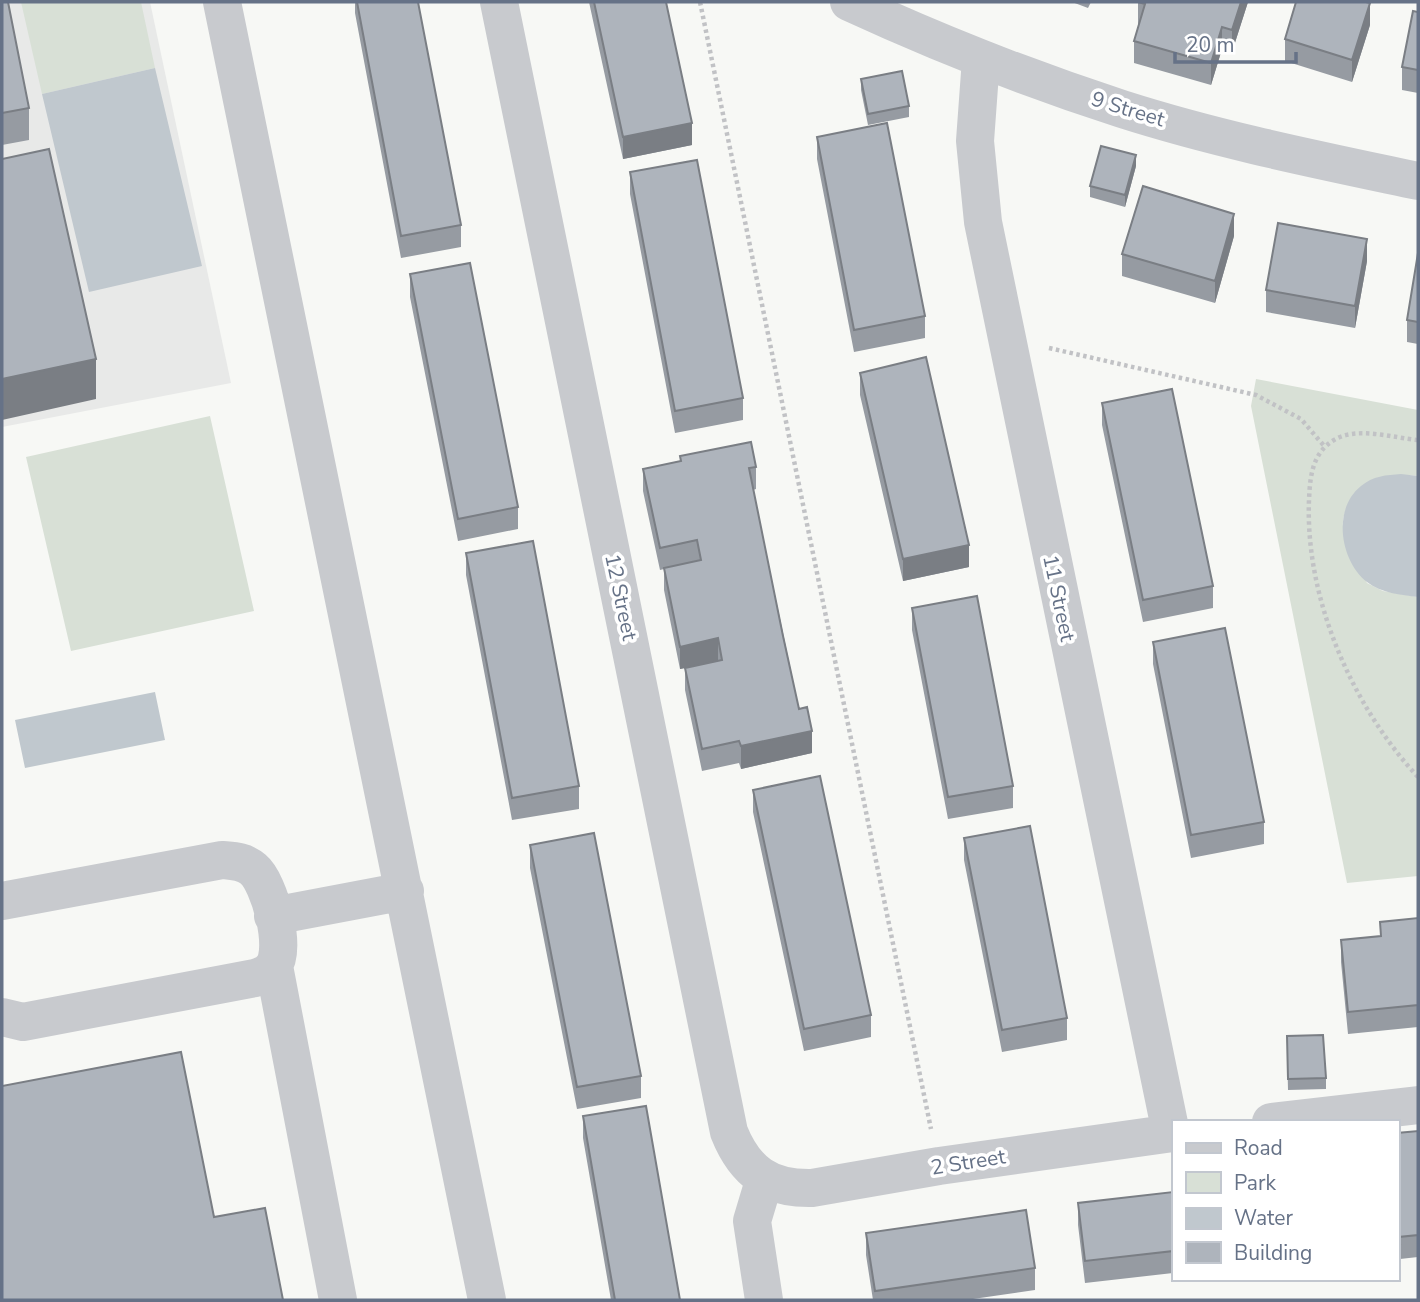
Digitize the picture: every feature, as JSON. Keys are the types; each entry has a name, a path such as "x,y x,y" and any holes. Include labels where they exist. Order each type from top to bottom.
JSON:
{"street":[{"path":"222,2 487,1300"},
{"name":"12 Street","path":"499,2 729,1132 748,1168 764,1181"},
{"name":"9 Street","path":"849,2 981,60 1137,113 1270,150 1418,181"},
{"name":"11 Street","path":"981,60 975,127 977,181 1005,338 1172,1133"},
{"path":"2,901 222,860 251,866 262,877 269,890 279,945 274,966 338,1300"},
{"path":"273,916 405,891"},
{"path":"2,1017 23,1022 36,1020 255,978 266,975 274,966"},
{"path":"1288,1120 1418,1105"},
{"name":"2 Street","path":"764,1181 796,1189 812,1188 939,1166 1172,1133"},
{"path":"764,1181 752,1221 764,1300"}],"path":[{"path":"700,2 939,1166"},
{"path":"1005,338 1256,395 1301,419 1325,447"},
{"path":"1418,440 1348,434 1325,447 1311,469 1308,518 1318,591 1329,627 1380,728 1418,777"}],"shaded area":[{"path":"2,2 150,2 231,383 2,427"}],"green space":[{"path":"21,2 141,2 155,68 42,94"},
{"path":"1256,379 1418,410 1418,476 1387,476 1368,482 1353,495 1343,524 1344,533 1367,583 1383,591 1418,597 1418,876 1347,883 1251,406"},
{"path":"210,416 254,611 71,651 26,457"}],"water":[{"path":"155,68 202,266 89,292 42,94"},
{"path":"1401,474 1418,476 1418,597 1385,591 1367,582 1351,561 1343,535 1346,508 1361,486 1375,478"},
{"path":"155,692 165,740 25,768 15,720"}],"building":[{"path":"2,2 8,2 29,108 2,113"},
{"path":"357,2 418,2 461,225 401,236"},
{"path":"594,2 666,2 692,123 623,137"},
{"path":"1138,2 1241,2 1232,30 1222,27 1211,63 1134,41 1145,4"},
{"path":"1296,2 1370,3 1352,60 1285,39"},
{"path":"1413,11 1418,12 1418,70 1402,67"},
{"path":"902,71 909,106 868,114 861,79"},
{"path":"887,123 925,316 854,330 817,137"},
{"path":"1101,146 1136,155 1125,195 1090,186"},
{"path":"49,149 96,359 2,379 2,159"},
{"path":"697,160 743,398 675,411 630,172"},
{"path":"1143,186 1234,214 1215,281 1122,254"},
{"path":"1278,223 1367,239 1355,306 1266,290"},
{"path":"1418,253 1418,322 1407,320"},
{"path":"470,263 518,507 458,519 410,274"},
{"path":"926,357 969,545 903,559 860,373"},
{"path":"1172,389 1213,586 1143,600 1102,403"},
{"path":"751,442 756,467 749,468 783,636 799,709 807,707 812,731 741,746 739,741 702,749 685,668 722,660 718,638 680,647 664,568 701,560 697,540 660,548 643,469 681,461 680,456"},
{"path":"533,541 579,786 512,798 466,553"},
{"path":"977,596 1013,786 948,797 912,608"},
{"path":"1225,628 1264,822 1191,835 1153,642"},
{"path":"820,776 871,1015 804,1029 753,790"},
{"path":"1030,826 1067,1018 1002,1030 964,838"},
{"path":"594,833 641,1076 577,1087 530,845"},
{"path":"1418,918 1418,1005 1348,1012 1341,940 1381,936 1380,922"},
{"path":"1323,1035 1326,1078 1288,1079 1287,1036"},
{"path":"181,1052 214,1217 265,1208 283,1300 2,1300 2,1086"},
{"path":"646,1106 680,1300 615,1300 583,1116"},
{"path":"1418,1131 1418,1235 1399,1237 1399,1133"},
{"path":"1172,1192 1172,1251 1085,1261 1078,1203"},
{"path":"1026,1210 1035,1268 875,1291 866,1233"}]}
